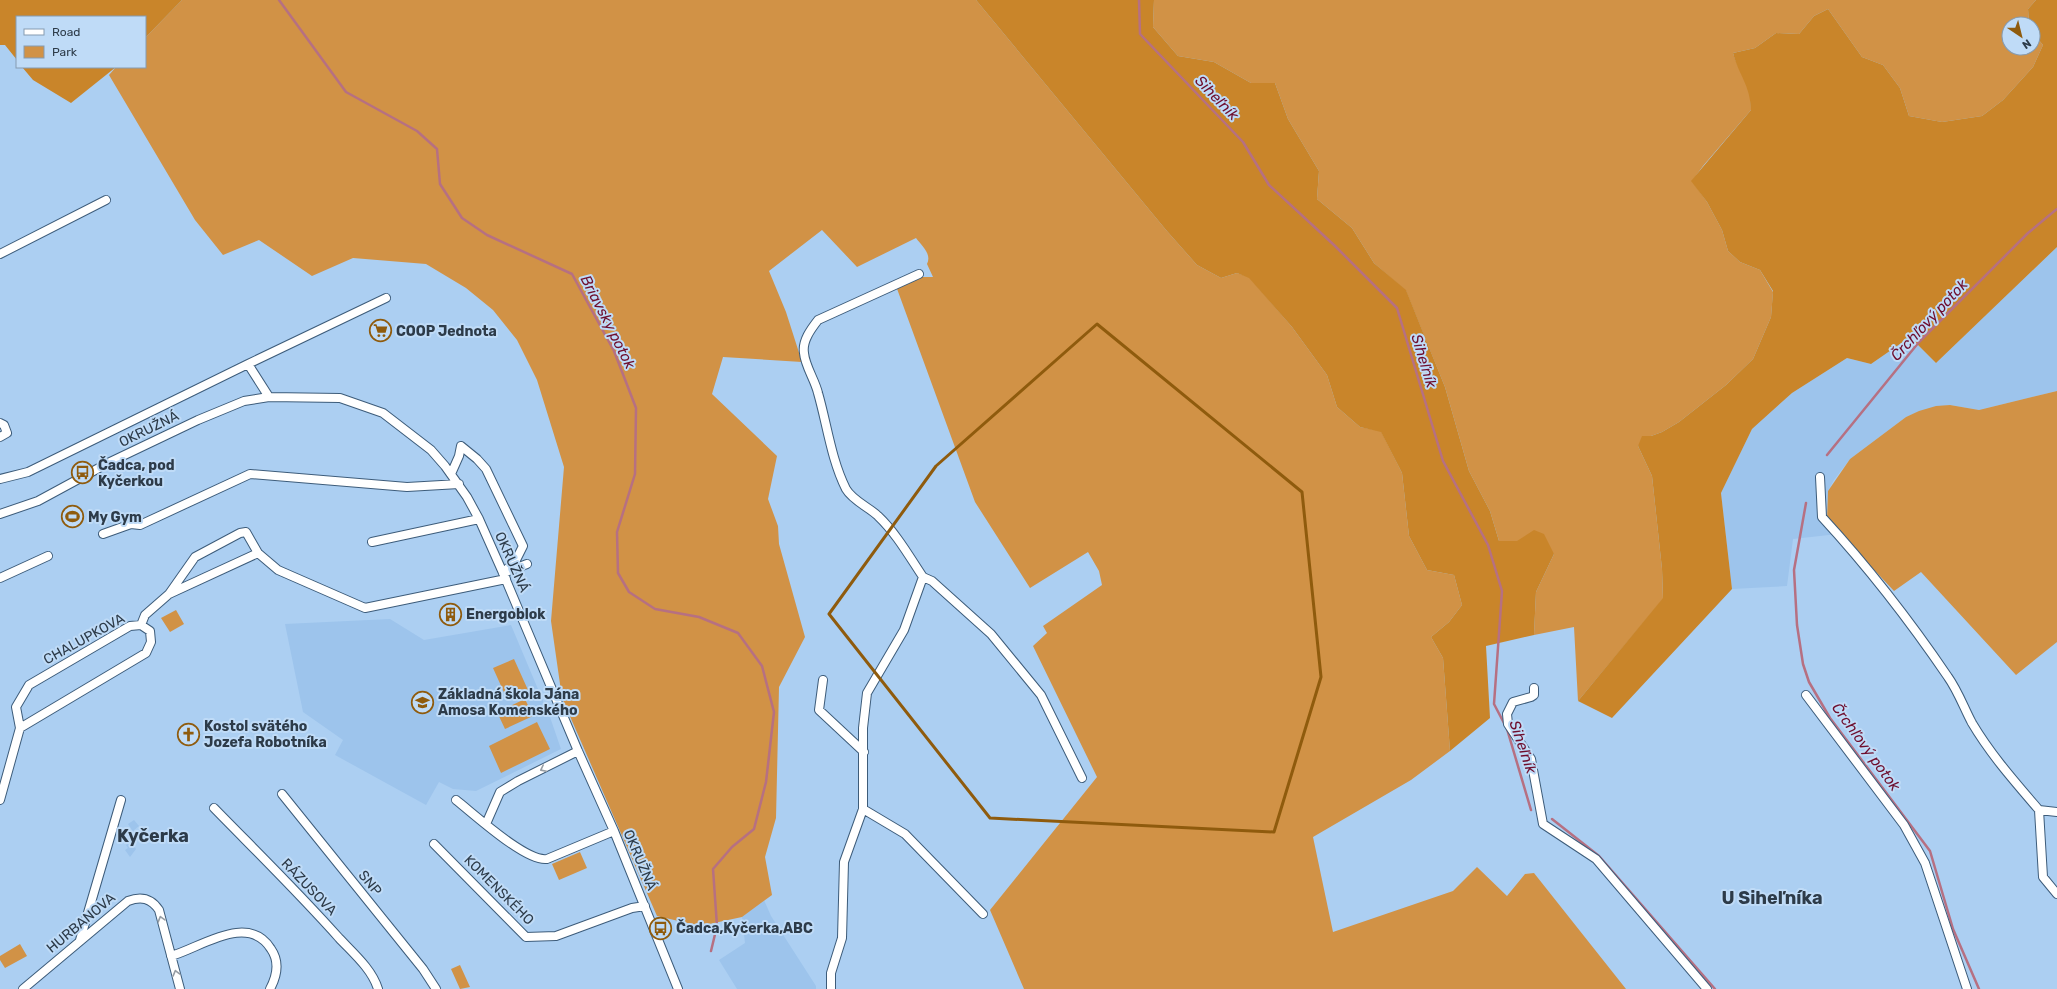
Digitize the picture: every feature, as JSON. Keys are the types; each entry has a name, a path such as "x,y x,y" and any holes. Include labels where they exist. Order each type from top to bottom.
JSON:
{"street":[{"path":"0,254 106,200"},
{"path":"919,274 818,320 811,329 805,341 804,353 818,392 834,457 847,490 856,499 878,515 890,528 923,577 932,580 991,634 1029,679 1041,695 1082,778"},
{"name":"OKRUŽNÁ","path":"0,479 28,472 386,298"},
{"path":"248,364 269,397"},
{"name":"OKRUŽNÁ","path":"0,514 38,501 110,462 209,414 244,401 269,397 340,398 383,413 431,450 459,484 479,519 578,751 614,831 678,989"},
{"path":"0,423 4,425 7,433 0,437"},
{"path":"451,474 459,456 461,446 477,459 486,469 523,546 516,560 504,576"},
{"path":"104,534 131,524 140,525 250,474 407,487 459,484"},
{"path":"1820,477 1822,517 1855,554 1910,623 1949,679 1972,723 2000,765 2039,810 2043,877 2057,894"},
{"path":"372,542 479,519"},
{"path":"141,625 145,615 169,594 195,557 240,533 246,532 258,553 278,570 365,608 504,576 527,564"},
{"path":"169,594 239,560 258,553"},
{"path":"0,578 48,556"},
{"path":"831,989 831,973 842,938 844,862 863,809 863,728 868,693 904,630 923,577"},
{"name":"CHALUPKOVA","path":"0,800 20,728 16,707 30,685 130,626 141,625 150,631 151,642 146,653 20,728"},
{"path":"823,680 819,710 864,752"},
{"path":"1534,688 1534,695 1531,698 1513,702 1508,710 1507,719 1510,729 1531,759 1543,824 1596,859 1707,989"},
{"path":"1806,695 1904,825 1925,863 1967,989"},
{"path":"486,824 500,792 578,751"},
{"name":"SNP","path":"282,794 423,970 436,989"},
{"path":"80,940 121,800"},
{"path":"456,800 518,849 532,857 542,860 614,831"},
{"name":"RÁZUSOVA","path":"214,808 319,916 366,968 375,981 378,989"},
{"path":"863,809 906,834 983,914"},
{"path":"2039,810 2057,812"},
{"name":"KOMENSKÉHO","path":"434,844 526,937 556,936 632,908 645,906"},
{"name":"HURBANOVA","path":"23,989 128,901 141,898 151,901 159,910 180,989"},
{"path":"171,956 224,934 254,935 265,941 275,956 276,972 270,989"}],"highlighted area":[{"path":"1097,324 1302,492 1321,677 1274,832 990,818 829,614 936,466"}],"shaded area":[{"path":"0,0 182,0 146,37 146,16 16,16 16,59 5,45 0,45"},
{"path":"976,0 1154,0 1153,27 1178,56 1214,62 1251,83 1275,83 1288,119 1319,171 1317,199 1352,228 1374,263 1406,290 1445,387 1469,471 1490,511 1499,541 1517,541 1534,530 1544,534 1554,554 1536,592 1534,635 1486,646 1490,718 1450,751 1443,658 1431,637 1449,622 1462,605 1454,575 1427,570 1409,536 1402,473 1381,432 1360,427 1337,407 1327,375 1292,327 1249,278 1237,273 1221,278 1197,265 1166,230"},
{"path":"2036,0 2057,0 2057,247 1936,363 1910,337 1871,364 1847,358 1792,393 1752,429 1721,493 1732,589 1612,718 1578,701 1663,598 1662,569 1652,476 1638,446 1642,436 1651,436 1662,432 1679,422 1726,385 1753,359 1771,317 1773,291 1760,270 1740,262 1728,251 1722,230 1707,202 1691,181 1751,110 1749,93 1733,53 1755,48 1776,33 1799,34 1814,16 1828,9 1862,57 1883,65 1900,88 1909,116 1942,122 1982,116 2003,100 2033,67 2038,56 2041,56 2043,45 2041,43 2041,16 2028,16 2028,9"},
{"path":"23,68 115,68 71,103 33,80"},
{"path":"2057,247 2057,391 1979,410 1950,405 1920,411 1906,417 1850,459 1834,480 1828,491 1827,520 1838,534 1793,539 1787,586 1732,589 1721,493 1752,429 1792,393 1847,358 1871,364 1910,337 1936,363"},
{"name":"Základná škola Jána Amosa Komenského","path":"390,619 424,640 511,625 551,720 561,749 476,791 453,789 439,782 426,805 335,755 343,740 303,712 285,624"},
{"path":"134,820 139,826 133,831 137,837 134,839 136,842 133,845 136,849 130,857 125,850 128,848 126,845 130,843 127,839 130,836 128,833 132,830 128,824"},
{"path":"764,900 771,916 816,986 816,989 737,989 719,960 745,943 742,917"}],"green space":[{"path":"182,0 976,0 1166,230 1197,265 1221,278 1237,273 1249,277 1292,327 1327,375 1337,407 1360,427 1381,431 1402,473 1409,536 1427,570 1454,575 1462,605 1449,622 1431,637 1443,658 1450,751 1411,780 1313,837 1333,932 1453,891 1477,867 1507,896 1525,874 1534,873 1626,989 1024,989 990,910 1097,777 1033,646 1047,633 1043,626 1102,585 1099,571 1088,552 1030,588 975,502 896,286 921,277 933,277 927,264 928,257 926,250 916,238 857,267 822,230 769,271 786,312 802,362 723,357 712,394 777,456 768,499 778,526 779,544 805,637 779,687 776,818 765,857 772,895 742,917 700,926 657,916 562,698 551,621 564,467 537,380 517,340 493,310 466,288 426,264 353,258 312,276 259,240 223,255 195,220 109,75 115,68 146,68 146,37"},
{"path":"1154,0 2036,0 2028,9 2028,16 2001,16 2001,56 2038,56 2033,67 2003,100 1982,116 1942,122 1909,116 1900,88 1883,65 1862,57 1828,9 1814,16 1799,34 1776,33 1755,48 1733,53 1748,89 1751,110 1692,181 1707,202 1722,230 1728,251 1740,262 1760,270 1773,292 1771,317 1753,359 1726,385 1679,422 1662,432 1651,436 1638,446 1652,476 1662,569 1663,599 1578,701 1574,627 1534,635 1536,592 1554,554 1517,542 1499,541 1490,511 1469,471 1445,387 1406,291 1374,263 1352,228 1317,199 1319,171 1288,119 1275,83 1251,83 1214,62 1178,56 1153,27"},
{"path":"2057,391 2057,642 2016,675 1921,572 1894,591 1827,520 1828,491 1850,459 1906,417 1919,411 1936,406 1950,405 1979,410"},
{"path":"176,610 184,624 170,632 161,618"},
{"path":"514,659 528,690 507,699 493,668"},
{"path":"525,699 533,716 505,729 497,712"},
{"path":"537,722 550,749 501,773 489,746"},
{"path":"580,852 587,868 559,880 552,864"},
{"path":"20,944 27,956 5,968 0,960 0,956"},
{"path":"460,965 470,987 460,989 451,969"}],"waterway":[{"name":"Briavsky potok","path":"279,0 346,92 417,131 437,149 440,184 462,218 487,235 572,274 614,351 636,408 635,474 617,532 618,573 629,592 655,609 699,617 738,633 762,666 774,712 766,782 754,829 732,847 713,869 717,926 711,951"},
{"name":"Siheľník","path":"1139,0 1140,34 1243,142 1269,185 1334,245 1397,308 1443,461 1488,545 1502,591 1494,704 1505,725"},
{"name":"Črchľový potok","path":"1827,455 1919,342 2028,233 2057,209"},
{"name":"Črchľový potok","path":"1806,503 1794,570 1797,625 1803,664 1809,682 1830,718 1930,851 1953,929 1979,989"},
{"name":"Siheľník","path":"1507,729 1531,810"},
{"name":"Siheľník","path":"1552,819 1599,856 1715,989"}],"place":[{"name":"COOP Jednota","path":"381,331"},
{"name":"Čadca, pod Kyčerkou","path":"83,473"},
{"name":"My Gym","path":"72,517"},
{"name":"Energoblok","path":"450,614"},
{"name":"Základná škola Jána Amosa Komenského","path":"422,702"},
{"name":"Kostol svätého Jozefa Robotníka","path":"188,734"},
{"name":"Čadca,Kyčerka,ABC","path":"660,928"}],"district":[{"name":"Kyčerka","path":"153,836"},
{"name":"U Siheľníka","path":"1772,898"}]}
